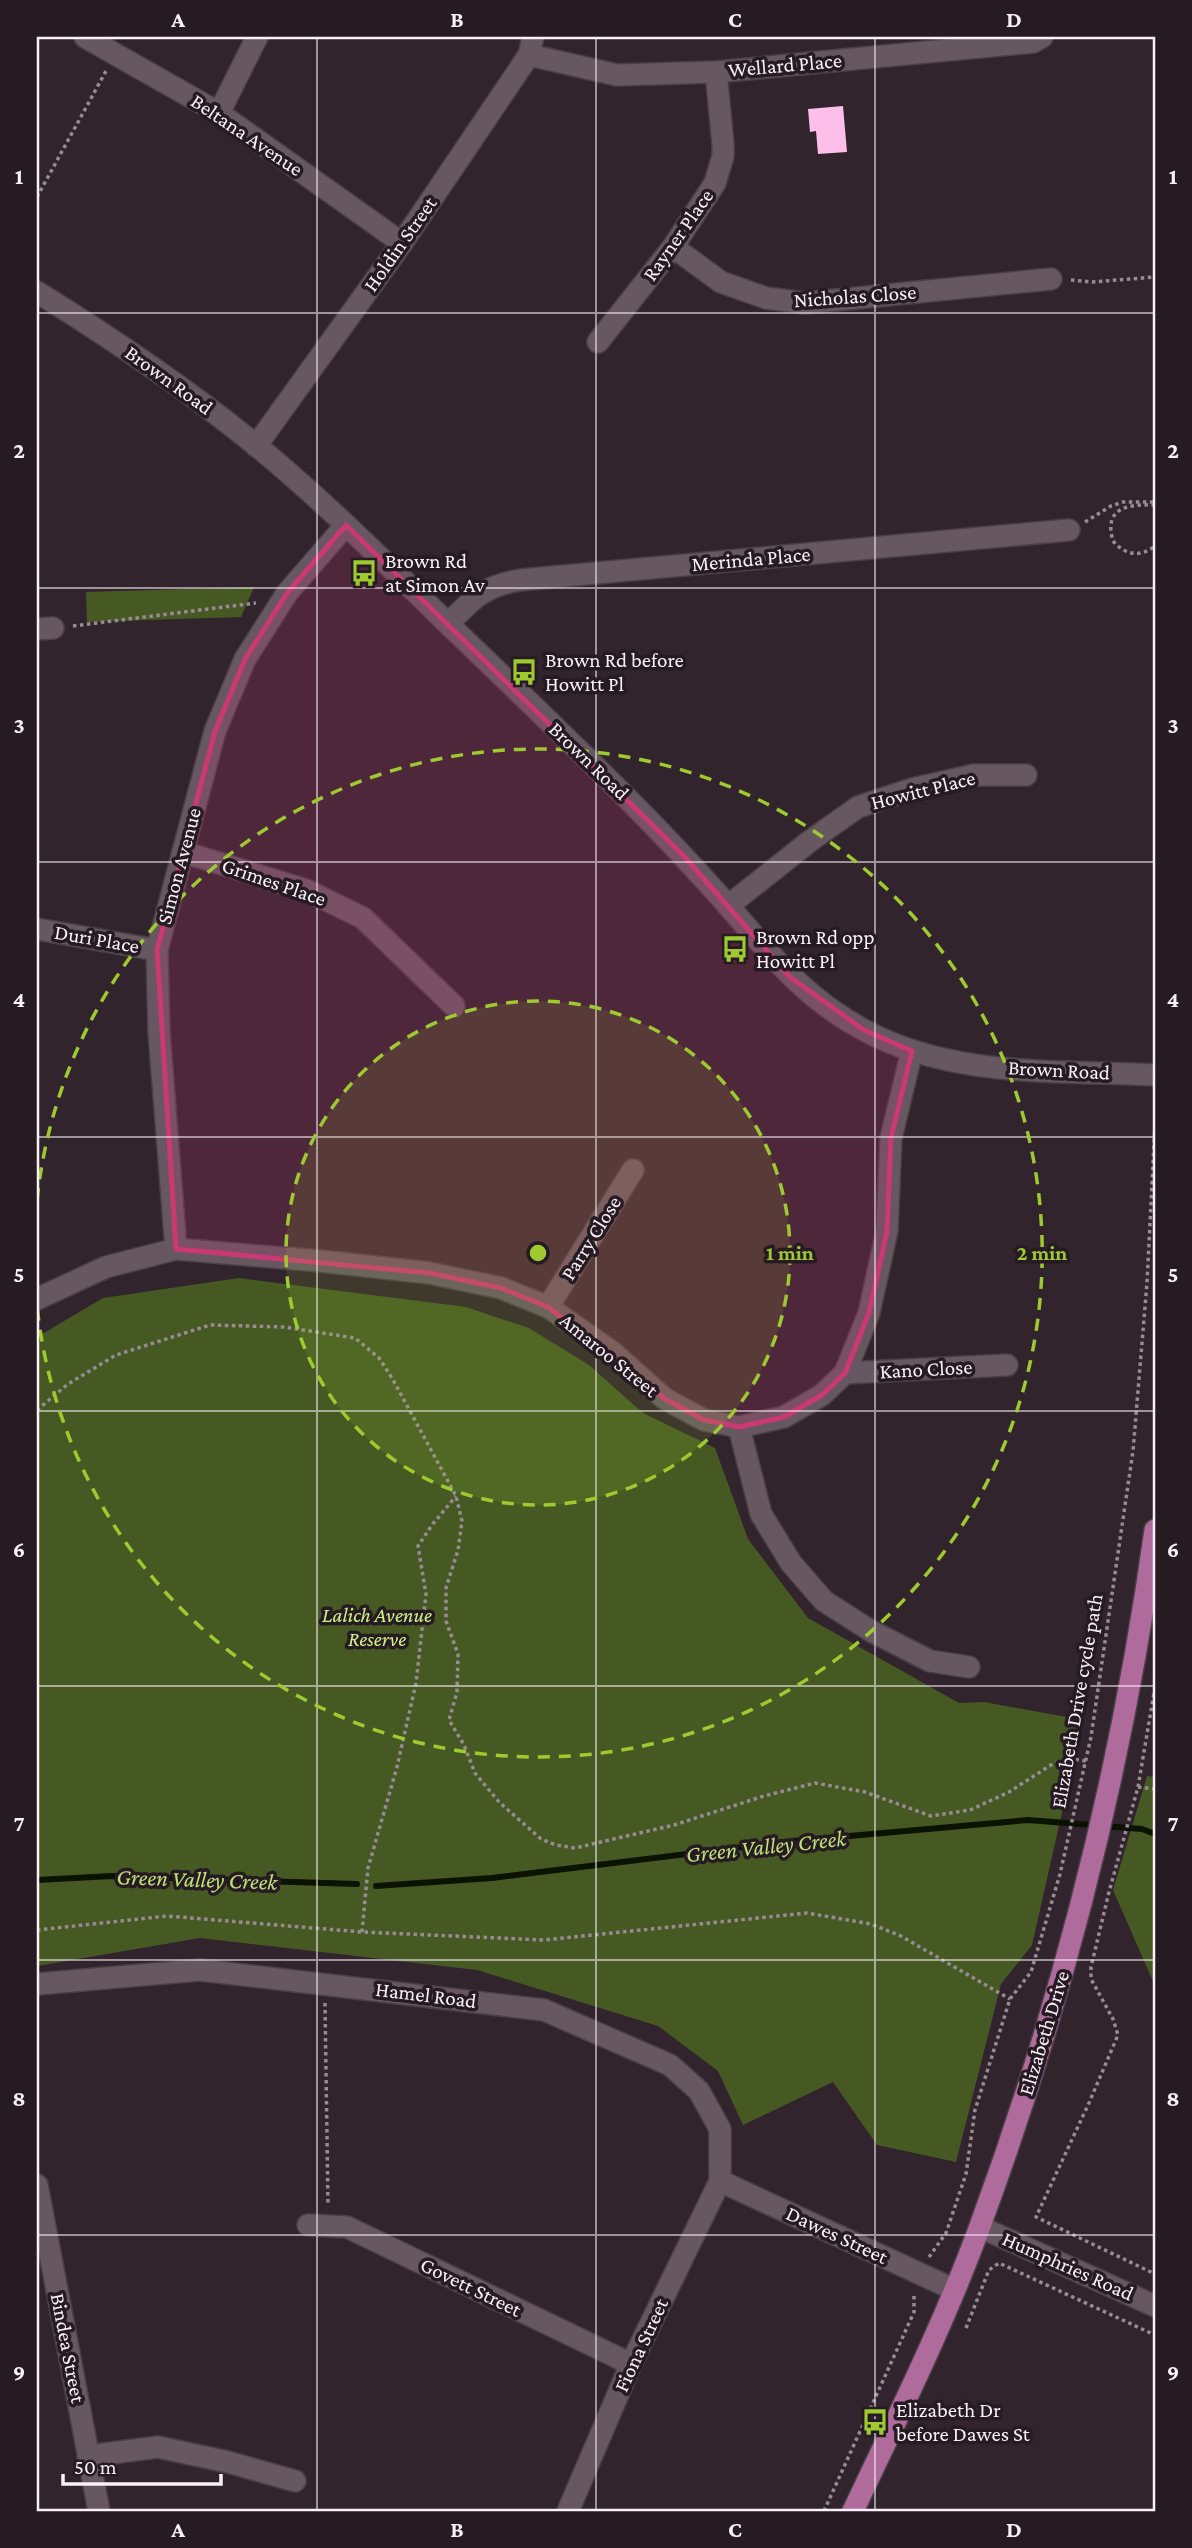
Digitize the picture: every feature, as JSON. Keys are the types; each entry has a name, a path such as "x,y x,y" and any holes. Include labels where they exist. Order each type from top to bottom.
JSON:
{"main road":[{"name":"Elizabeth Drive","path":"853,2511 955,2290 980,2227 1037,2059 1087,1885 1108,1795 1125,1714 1155,1530"}],"street":[{"name":"Beltana Avenue","path":"85,37 219,113 402,243"},
{"path":"219,113 257,37"},
{"name":"Wellard Place","path":"531,46 617,75 716,72 1032,42 1042,37"},
{"name":"Holdin Street","path":"256,446 402,243 531,46"},
{"name":"Rayner Place","path":"598,342 673,247 715,183 723,156 716,72"},
{"name":"Nicholas Close","path":"673,247 721,282 766,298 805,303 1051,279"},
{"name":"Brown Road","path":"37,292 145,361 256,446 346,524 620,791 683,855 790,977 818,1001 864,1030 912,1051 954,1061 1000,1068 1155,1075"},
{"name":"Simon Avenue","path":"176,1249 159,1032 157,950 215,731 245,659 283,600 346,524"},
{"name":"Merinda Place","path":"449,624 472,598 486,589 520,580 1069,530"},
{"name":"Howitt Place","path":"729,906 810,841 858,807 912,789 974,775 1026,775"},
{"name":"Grimes Place","path":"183,852 306,890 363,918 454,1006"},
{"name":"Duri Place","path":"37,929 157,950"},
{"name":"Amaroo Street","path":"37,1298 106,1267 176,1249 429,1273 501,1288 548,1307 611,1351 665,1399 704,1420 739,1427 784,1417 822,1395 845,1373 869,1313 887,1231 891,1138 912,1051"},
{"name":"Parry Close","path":"548,1307 633,1170"},
{"name":"Kano Close","path":"845,1373 1007,1365"},
{"path":"739,1427 761,1514 791,1563 824,1601 871,1631 930,1661 969,1667"},
{"name":"Hamel Road","path":"37,1984 200,1970 544,2010 670,2065 699,2091 720,2129 720,2181"},
{"name":"Dawes Street","path":"720,2181 955,2290"},
{"name":"Fiona Street","path":"568,2511 631,2364 720,2181"},
{"name":"Bindea Street","path":"37,2185 99,2511"},
{"name":"Govett Street","path":"318,2225 347,2227 631,2364"},
{"name":"Humphries Road","path":"980,2227 1155,2306"},
{"path":"88,2456 158,2447 228,2462 295,2481"}],"path":[{"path":"37,197 116,54"},
{"path":"1051,279 1092,282 1155,277"},
{"path":"1069,530 1123,502 1155,504"},
{"path":"1155,504 1127,506 1114,515 1110,523 1113,541 1126,553 1146,552 1155,546"},
{"path":"45,629 283,600"},
{"name":"Elizabeth Drive cycle path","path":"929,2257 946,2233 966,2174 975,2110 1010,1999 1031,1972 1060,1874 1086,1761 1133,1451 1147,1283 1155,1124"},
{"path":"37,1410 68,1384 116,1354 210,1325 285,1327 355,1338 379,1358 456,1496 462,1521 458,1550 446,1588 446,1622 458,1654 457,1692 449,1720 464,1745 475,1773 499,1802 541,1839 556,1845 575,1848 674,1825 764,1796 815,1783 865,1792 930,1816 970,1810 1009,1792 1066,1758 1086,1761"},
{"path":"362,1931 368,1868 397,1767 416,1683 426,1594 418,1546 456,1496"},
{"path":"1155,1687 1138,1787 1109,1892 1091,1979 1113,2019 1118,2035 1090,2103 1036,2217 1155,2274"},
{"path":"1138,1787 1155,1789"},
{"path":"37,1930 167,1916 362,1931 544,1940 807,1913 871,1924 901,1936 1010,1999"},
{"path":"318,2225 324,1984"},
{"path":"966,2328 989,2270 999,2263 1155,2335"},
{"path":"824,2511 914,2312 914,2294"}],"highlighted area":[{"path":"346,525 683,855 790,977 864,1030 912,1051 891,1138 887,1231 869,1313 845,1373 822,1395 784,1417 739,1427 704,1420 665,1399 548,1307 501,1288 429,1273 176,1249 157,950 215,731 245,659 287,593"}],"green space":[{"path":"254,587 241,617 87,622 86,592"},
{"name":"Lalich Avenue Reserve","path":"239,1278 466,1307 529,1328 589,1365 643,1413 715,1448 748,1539 808,1618 959,1703 984,1702 1083,1720 1032,1945 1001,1984 956,2162 877,2145 833,2082 743,2125 718,2071 658,2026 477,1970 200,1938 37,1966 37,1337 103,1298"},
{"path":"1147,1776 1155,1777 1155,1986 1113,1890"}],"building":[{"path":"843,106 847,152 818,154 816,131 810,132 808,109"}],"waterway":[{"name":"Green Valley Creek","path":"376,1886 492,1878 793,1841 1028,1820 1142,1829 1155,1834"},
{"name":"Green Valley Creek","path":"37,1880 112,1876 357,1884"}],"place":[{"name":"Brown Rd at Simon Av","path":"364,573"},
{"name":"Brown Rd before Howitt Pl","path":"524,672"},
{"name":"Brown Rd opp Howitt Pl","path":"735,949"},
{"name":"Elizabeth Dr before Dawes St","path":"875,2422"}]}
